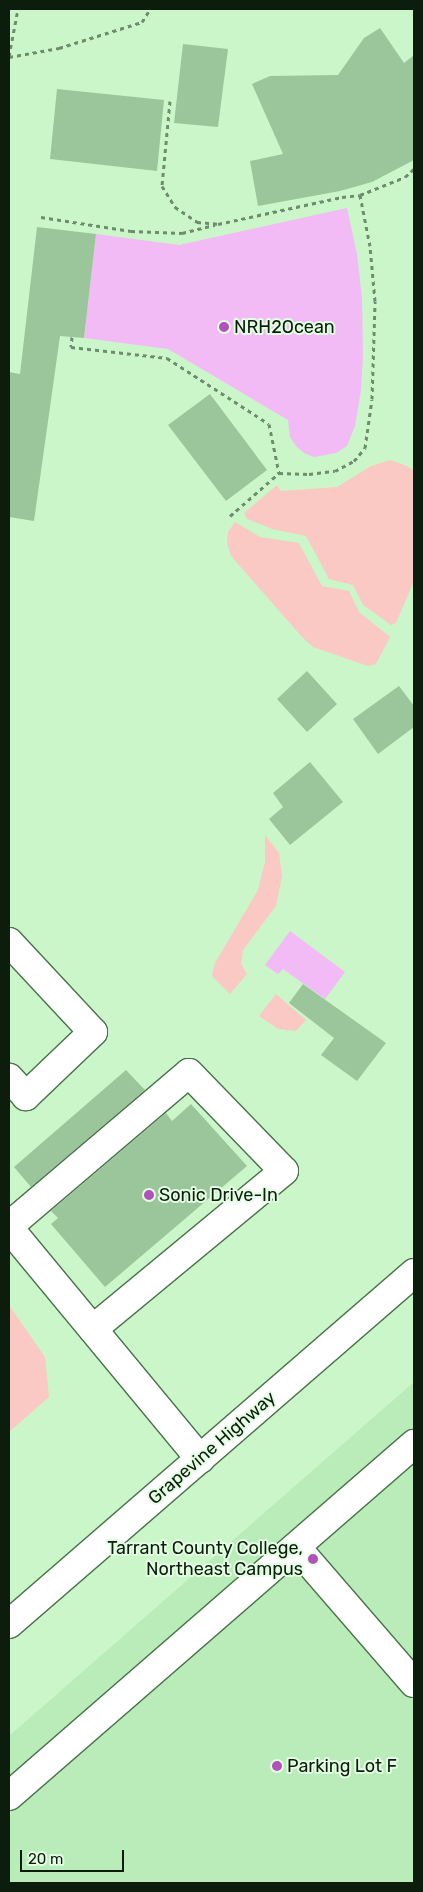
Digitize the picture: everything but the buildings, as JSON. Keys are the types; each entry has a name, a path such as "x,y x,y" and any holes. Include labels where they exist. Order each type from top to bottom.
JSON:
{"main road":[{"path":"9,942 93,1032 26,1096 9,1078"},
{"path":"93,1329 284,1171 189,1073 9,1227 200,1459"},
{"name":"Grapevine Highway","path":"9,1624 414,1273"},
{"path":"9,1796 414,1444"},
{"path":"296,1546 414,1682"}],"path":[{"path":"18,9 9,56 59,48 142,22 150,9"},
{"path":"170,101 162,186 174,207 197,222 218,224"},
{"path":"41,217 140,232 182,233 342,197 360,195 405,177 414,169"},
{"path":"230,516 280,473 309,474 334,471 354,461 365,448 372,399 375,302 370,246 360,195"},
{"path":"72,337 71,347 167,358 269,424 280,473"}],"shaded area":[{"name":"NRH2Ocean","path":"347,208 357,254 362,298 363,355 361,390 355,426 347,446 336,453 314,457 304,453 290,437 288,420 168,349 84,338 96,234 179,245"},
{"path":"390,460 407,466 414,471 414,581 396,623 391,625 363,605 353,585 329,579 306,536 272,529 247,519 244,513 277,485 281,491 337,487 371,466"},
{"path":"235,522 260,537 299,543 322,586 349,591 359,612 390,637 376,664 368,666 313,647 302,637 231,556 227,543 228,532"},
{"path":"265,835 279,853 282,876 276,906 243,950 241,964 247,974 230,994 212,976 215,963 258,890 265,862"},
{"path":"290,931 345,972 325,999 283,969 278,974 265,965"},
{"path":"276,994 306,1020 296,1031 278,1029 259,1016"},
{"path":"9,1305 45,1357 49,1397 9,1432"},
{"name":"Tarrant County College, Northeast Campus","path":"414,1382 414,1883 9,1883 9,1736"}],"place":[{"name":"NRH2Ocean","path":"224,327"},
{"name":"Sonic Drive-In","path":"149,1195"},
{"name":"Tarrant County College, Northeast Campus","path":"313,1559"},
{"name":"Parking Lot F","path":"277,1766"}]}
